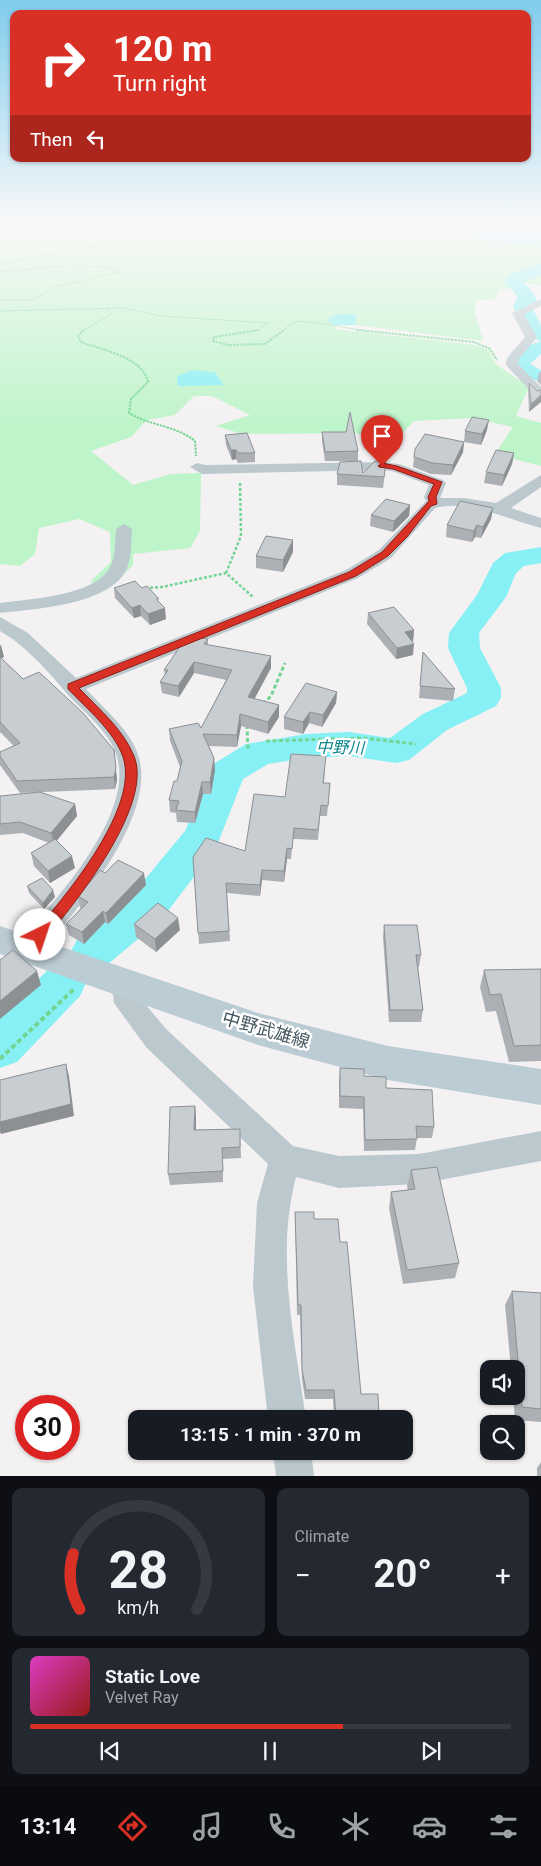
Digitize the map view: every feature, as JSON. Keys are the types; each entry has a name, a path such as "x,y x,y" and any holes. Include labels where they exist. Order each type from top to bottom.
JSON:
{"main road":[{"name":"中野武雄線","path":"8,943 258,1029 388,1063 541,1087"}],"street":[{"path":"541,302 518,313 529,330 530,337 513,358 512,365 541,394"},
{"path":"197,467 202,470 394,467 438,482 432,497 434,502"},
{"path":"498,509 541,480"},
{"path":"72,687 352,574 385,554 404,535 428,504 448,502 498,509 525,520 541,523"},
{"path":"0,608 75,595 89,591 108,581 118,570 124,529"},
{"path":"0,623 26,640 116,734 129,758 131,780 122,817 76,894 8,943"},
{"path":"112,980 156,1038 286,1159 339,1172 419,1169 541,1146"},
{"path":"286,1159 273,1203 270,1286 286,1410"},
{"path":"293,1460 295,1476"}],"path":[{"path":"0,300 30,300 44,293"},
{"path":"105,308 112,314 80,332 78,336 85,345 134,363 146,372 148,382 131,399 128,409 129,413 141,421 156,423 189,435 195,440 197,467"},
{"path":"0,311 123,308 160,316 230,322 262,321 268,323 265,329 256,332 221,333 214,337 213,341 228,345 249,346 265,344 295,322 308,321 339,328 474,342 490,349 498,362"},
{"path":"226,573 241,536 240,468"},
{"path":"144,588 162,587 226,573"},
{"path":"226,573 267,608"},
{"path":"259,710 270,696 284,663"},
{"path":"248,750 247,724 253,717"},
{"path":"266,741 363,738 416,744"},
{"path":"0,1060 73,990 112,980"}],"green space":[{"path":"0,293 498,293 495,299 476,301 475,312 483,341 356,325 356,315 327,320 336,329 475,345 488,350 497,365 529,387 516,416 541,423 541,466 495,454 513,427 471,418 414,421 399,437 351,433 242,434 216,426 250,415 212,396 194,396 175,415 147,420 131,437 91,451 133,485 171,474 201,473 200,531 190,548 133,554 133,565 113,585 90,582 111,562 110,532 79,519 39,528 35,554 20,566 0,564"}],"water":[{"path":"337,314 356,314 356,325 334,325 327,320"},
{"path":"192,370 215,372 224,385 178,386 177,376"}],"building":[{"path":"529,383 537,391 541,390 541,395 531,404"},
{"path":"350,412 358,451 325,452 322,432 346,432"},
{"path":"472,417 489,420 482,434 465,431"},
{"path":"247,433 255,453 238,453 236,450 231,450 225,435"},
{"path":"425,434 464,442 453,465 432,463 414,457 415,449"},
{"path":"496,450 514,453 504,475 486,472"},
{"path":"361,461 363,473 375,461 386,461 384,477 337,474 340,462"},
{"path":"386,499 410,505 394,521 371,515"},
{"path":"460,501 493,508 483,527 477,525 474,531 447,525"},
{"path":"266,536 293,540 283,560 256,556"},
{"path":"135,581 142,588 147,586 165,608 148,614 140,605 132,608 114,588"},
{"path":"394,607 414,630 405,632 414,644 397,648 368,613"},
{"path":"193,636 208,639 204,644 271,656 248,697 279,705 268,722 240,714 237,735 203,734 214,758 210,782 202,782 195,812 176,810 179,801 169,800 174,781 177,781 182,761 169,729 198,723 201,728 232,670 194,662 178,686 160,682 168,670 164,670 185,639"},
{"path":"423,652 455,689 420,686"},
{"path":"0,657 23,679 39,672 83,713 114,750 116,768 114,777 17,781 0,756 0,752 20,743 0,722"},
{"path":"306,683 337,692 323,715 310,712 303,722 284,717"},
{"path":"291,754 326,756 323,783 330,783 328,806 321,805 318,830 294,828 292,849 287,848 284,871 262,870 260,885 226,883 229,931 198,933 193,857 206,838 245,851 254,794 285,797"},
{"path":"40,792 75,804 51,833 20,822 0,824 0,796"},
{"path":"55,839 72,856 48,871 31,853"},
{"path":"118,860 144,873 106,913 103,911 82,932 66,924 88,902 78,896 100,870 105,873"},
{"path":"42,878 53,890 43,903 27,886"},
{"path":"158,903 178,918 155,939 134,924"},
{"path":"384,925 417,925 421,955 416,955 423,1010 390,1010"},
{"path":"13,950 37,971 0,1001 0,960"},
{"path":"541,969 541,1045 514,1046 501,994 490,995 484,970"},
{"path":"66,1064 71,1104 0,1122 0,1080"},
{"path":"340,1068 364,1069 364,1076 386,1077 386,1088 432,1090 434,1127 416,1126 417,1139 365,1140 364,1097 340,1096"},
{"path":"195,1106 194,1130 240,1129 240,1147 222,1148 223,1171 168,1174 170,1107"},
{"path":"437,1167 459,1263 407,1270 391,1192 415,1189 411,1170"},
{"path":"295,1212 314,1212 314,1219 338,1219 340,1242 347,1242 361,1394 378,1394 379,1410 335,1410 334,1390 306,1390 302,1370 301,1305 298,1305"},
{"path":"512,1291 541,1293 541,1409 522,1407 522,1405 525,1405 525,1360 518,1360"}],"waterway":[{"name":"中野川","path":"524,293 528,301 522,306 532,327 541,335"},
{"name":"中野川","path":"541,347 531,351 519,363 531,374 541,376"},
{"name":"中野川","path":"93,951 146,908 202,838 228,772 259,753 306,746 349,744 396,751 435,722 484,698 484,688 464,648 464,633 491,597 503,569 515,559 541,555"},
{"name":"中野川","path":"0,1047 64,983"}],"route":[{"path":"40,935 76,894 122,817 131,780 129,758 116,734 72,687 352,574 385,554 404,535 428,504 434,502 432,497 438,482 394,467 382,466"}]}
